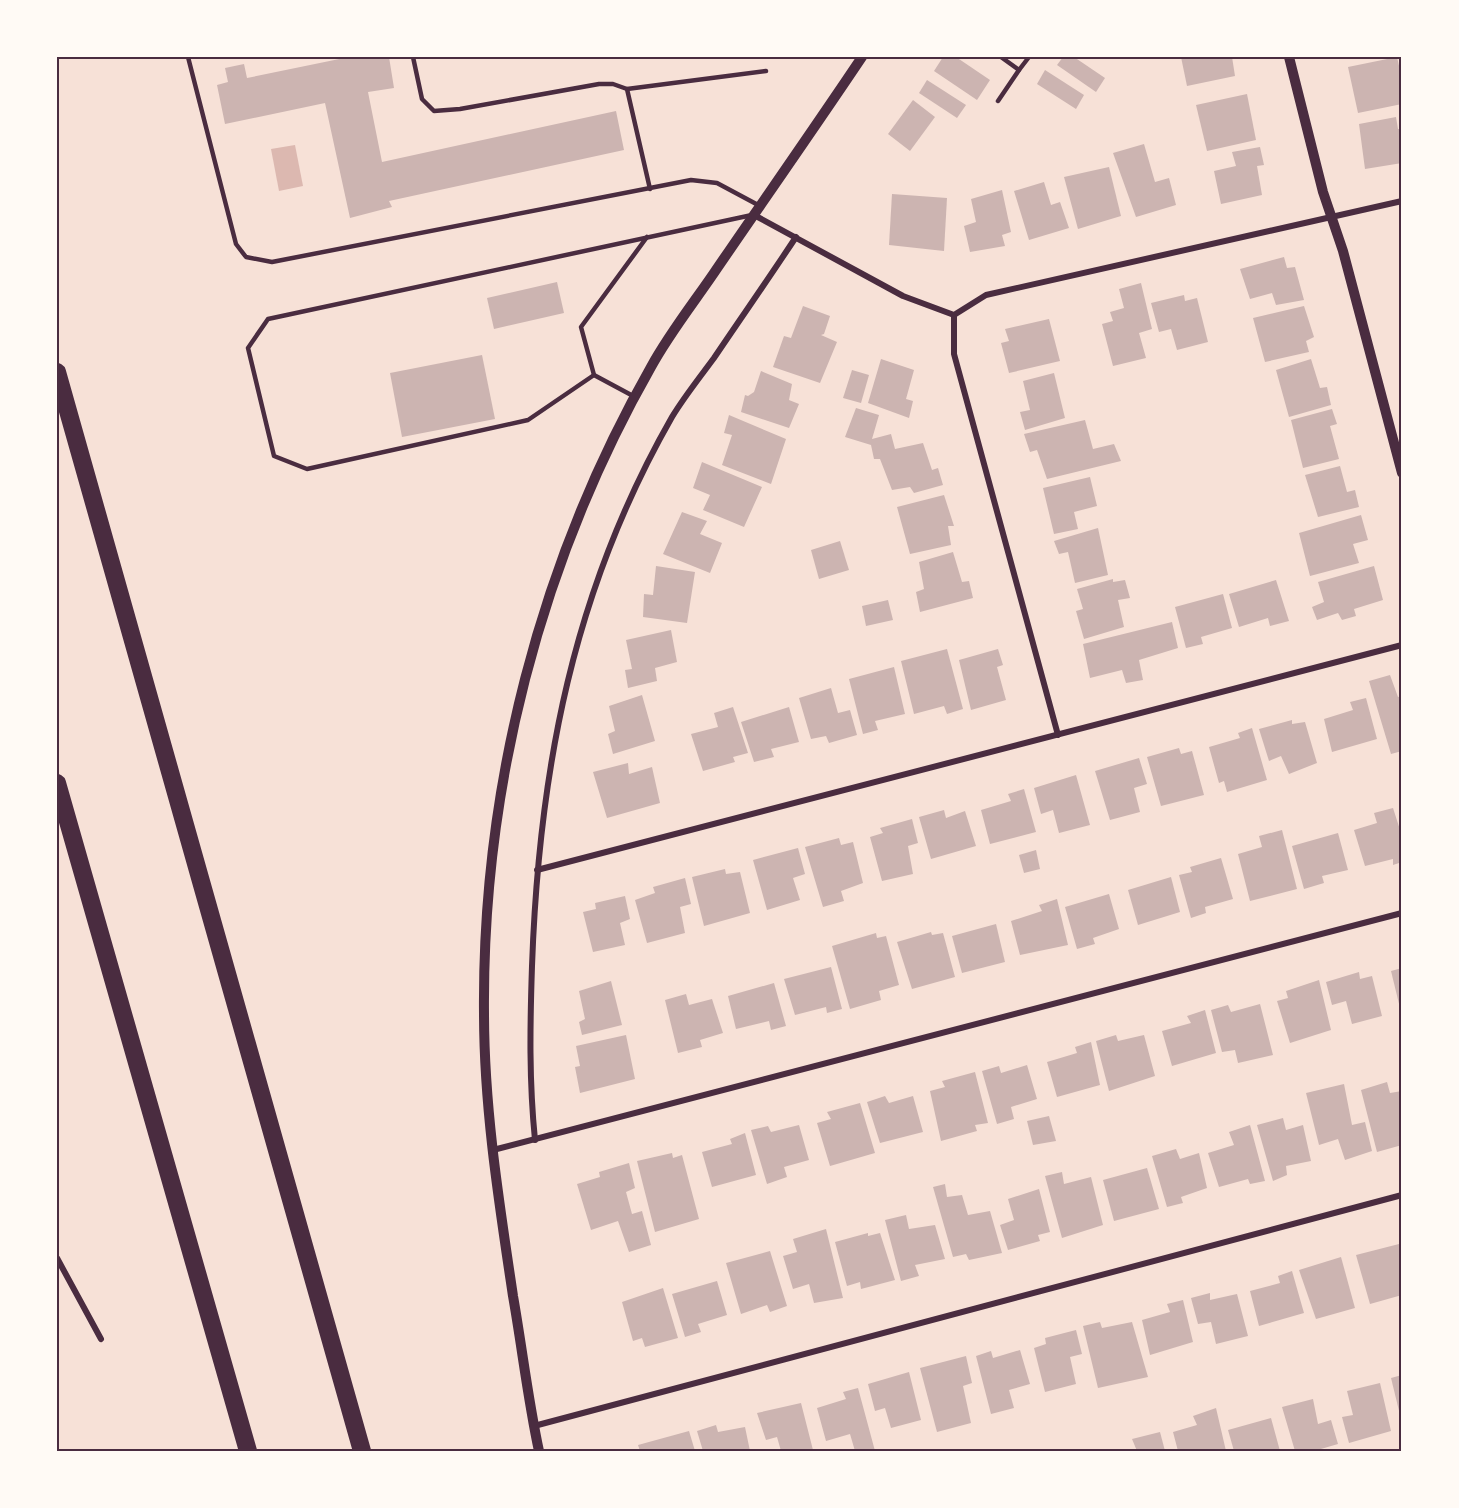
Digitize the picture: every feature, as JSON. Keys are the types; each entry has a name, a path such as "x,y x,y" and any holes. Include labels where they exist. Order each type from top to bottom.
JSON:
{"highway":[{"path":"57,372 362,1451"},
{"path":"57,783 248,1451"}],"street":[{"path":"539,1451 493,1150 484,1013 486,918 496,823 509,745 529,662 552,586 612,440 652,364 862,57"},
{"path":"1289,57 1402,473"},
{"path":"954,315 986,295 1402,201"},
{"path":"757,210 796,237 903,296 954,315"},
{"path":"535,1140 529,1080 537,870 550,762 563,694 585,614 610,546 636,486 673,416 796,237"},
{"path":"954,315 954,354 1058,735"},
{"path":"537,870 1402,645"},
{"path":"493,1150 1402,913"},
{"path":"534,1426 1402,1195"},
{"path":"57,1258 101,1339"}],"lane":[{"path":"188,57 236,244 246,257 272,262 691,180 717,183 757,210"},
{"path":"413,57 422,99 434,111 460,109 599,84 613,84 627,89 766,71"},
{"path":"1001,57 1019,70"},
{"path":"998,101 1029,57"},
{"path":"627,89 650,189"},
{"path":"594,375 528,420 307,468 273,456 249,348 268,319 647,237 757,210"},
{"path":"635,397 594,375 581,327 647,237"}],"shaded area":[{"path":"295,145 303,186 279,191 271,149"}],"building":[{"path":"349,57 389,57 394,88 368,92 382,162 616,111 624,150 389,201 392,207 350,218 325,103 225,124 217,85 228,82 225,68 244,64 247,78"},
{"path":"943,57 956,57 990,80 977,100 934,71"},
{"path":"1063,57 1074,57 1105,78 1096,92 1057,65"},
{"path":"1181,57 1232,57 1235,76 1187,86"},
{"path":"1397,57 1402,79 1402,104 1358,113 1348,67"},
{"path":"1045,70 1084,95 1076,109 1037,84"},
{"path":"927,80 966,105 957,118 919,93"},
{"path":"1247,94 1256,140 1207,151 1196,105"},
{"path":"913,100 935,117 910,151 888,134"},
{"path":"1396,117 1398,129 1402,129 1402,163 1365,169 1359,124"},
{"path":"1144,144 1155,182 1169,178 1176,205 1136,217 1113,153"},
{"path":"1260,147 1264,165 1257,166 1262,195 1221,204 1214,171 1236,166 1232,152"},
{"path":"1109,167 1121,216 1078,229 1064,177"},
{"path":"1044,182 1051,205 1060,202 1069,228 1029,240 1014,191"},
{"path":"1002,190 1011,232 1002,235 1005,246 970,252 964,226 976,222 971,199"},
{"path":"892,194 947,198 944,251 889,245"},
{"path":"1284,257 1287,268 1295,267 1304,300 1276,305 1272,293 1250,299 1240,269"},
{"path":"557,282 564,313 494,329 487,298"},
{"path":"1141,283 1152,329 1139,333 1146,358 1113,366 1102,324 1113,321 1110,312 1124,308 1119,289"},
{"path":"1184,295 1185,301 1197,298 1208,342 1177,350 1171,329 1159,332 1151,303"},
{"path":"803,306 830,316 824,334 821,335 837,342 820,383 773,367 784,336 791,338"},
{"path":"1304,306 1314,337 1306,341 1309,352 1265,362 1253,318"},
{"path":"1049,319 1060,361 1009,373 1001,343 1009,341 1005,329"},
{"path":"482,355 495,419 402,437 390,373"},
{"path":"881,359 914,370 906,399 913,401 909,418 868,403"},
{"path":"1311,359 1320,388 1327,387 1331,405 1289,417 1276,370"},
{"path":"852,370 869,375 861,403 843,398"},
{"path":"761,371 792,384 789,400 799,404 789,428 741,412 745,395 748,396 754,392"},
{"path":"1054,373 1065,418 1025,430 1020,412 1030,410 1023,381"},
{"path":"856,408 879,415 872,439 891,434 895,449 923,443 932,470 938,468 943,485 914,493 910,487 892,490 880,459 874,459 871,445 845,437"},
{"path":"1332,409 1337,424 1330,426 1339,459 1303,468 1291,420"},
{"path":"729,415 786,439 771,484 722,465 732,435 724,433"},
{"path":"1085,420 1093,449 1114,444 1121,461 1047,479 1037,450 1030,452 1024,434"},
{"path":"702,462 762,487 744,527 703,510 710,495 693,488"},
{"path":"1340,466 1347,492 1355,490 1359,507 1318,517 1305,475"},
{"path":"1090,477 1097,506 1074,512 1078,529 1054,534 1043,488"},
{"path":"944,495 954,526 948,526 951,545 910,554 897,507"},
{"path":"682,512 707,521 700,534 722,543 710,573 663,554"},
{"path":"1361,515 1368,540 1353,544 1359,563 1310,576 1299,533"},
{"path":"1098,528 1108,575 1075,583 1068,552 1059,554 1054,541"},
{"path":"840,541 849,570 819,579 811,550"},
{"path":"953,552 962,582 969,581 973,598 920,612 916,592 924,589 919,562"},
{"path":"656,566 695,572 687,623 643,617 644,594 653,595"},
{"path":"1374,566 1383,600 1354,609 1356,616 1342,620 1338,613 1317,620 1312,607 1324,602 1318,582"},
{"path":"1113,579 1113,582 1125,580 1130,598 1118,600 1124,627 1084,639 1076,611 1083,609 1077,589"},
{"path":"1276,580 1289,621 1270,626 1268,618 1239,627 1229,594"},
{"path":"1223,594 1232,628 1201,637 1203,644 1186,648 1175,607"},
{"path":"888,600 893,620 866,626 862,606"},
{"path":"1172,622 1178,648 1139,660 1143,680 1126,683 1122,670 1090,678 1083,644"},
{"path":"671,630 677,662 655,668 657,681 628,688 625,670 632,669 626,640"},
{"path":"947,649 963,709 947,714 944,706 914,714 901,661"},
{"path":"998,649 1003,665 997,667 1006,700 971,710 959,660"},
{"path":"894,667 905,714 875,721 878,730 863,734 849,679"},
{"path":"1390,675 1398,697 1402,696 1402,751 1391,754 1369,681"},
{"path":"831,688 838,713 850,710 857,735 829,743 826,736 811,739 799,698"},
{"path":"642,695 655,741 613,754 608,734 615,731 609,706"},
{"path":"1366,698 1377,739 1332,752 1324,719 1353,710 1350,702"},
{"path":"733,707 748,753 733,757 735,762 703,771 691,734 718,727 714,713"},
{"path":"789,707 799,742 771,749 774,757 754,762 741,722"},
{"path":"1292,720 1292,724 1305,722 1317,763 1289,774 1281,756 1269,761 1259,729"},
{"path":"1252,728 1267,780 1227,792 1224,781 1219,783 1209,747 1240,738 1238,733"},
{"path":"1179,748 1181,754 1192,751 1204,795 1161,806 1147,757"},
{"path":"1139,758 1147,784 1134,788 1140,812 1110,820 1095,771"},
{"path":"628,763 629,774 652,767 660,803 607,818 593,772"},
{"path":"1076,775 1090,825 1059,833 1053,810 1041,814 1034,788"},
{"path":"1024,789 1036,832 990,844 981,810 1011,801 1008,794"},
{"path":"1393,808 1402,836 1402,862 1393,865 1393,859 1365,866 1354,830 1377,823 1374,813"},
{"path":"944,810 946,818 965,811 976,846 931,859 919,817"},
{"path":"912,819 918,843 908,846 913,874 882,881 870,837 883,833 880,828"},
{"path":"1282,830 1297,889 1250,901 1238,854 1262,847 1259,836"},
{"path":"1338,833 1348,870 1322,876 1324,883 1304,889 1292,846"},
{"path":"839,838 841,845 853,842 863,883 841,891 844,901 823,907 805,847"},
{"path":"798,848 805,874 793,878 800,900 767,910 753,860"},
{"path":"1036,850 1040,869 1024,873 1019,855"},
{"path":"1221,858 1233,899 1205,907 1206,913 1191,918 1179,875 1192,872 1190,867"},
{"path":"725,869 726,874 740,872 750,913 704,926 692,877"},
{"path":"1171,877 1180,912 1138,925 1128,890"},
{"path":"685,878 691,904 680,907 685,933 647,943 635,900 655,893 653,887"},
{"path":"1109,894 1119,929 1093,938 1095,944 1077,949 1065,907"},
{"path":"625,896 630,919 620,923 625,945 593,952 583,912 596,909 595,903"},
{"path":"1057,899 1068,945 1020,955 1011,921 1042,911 1039,905"},
{"path":"996,924 1005,962 962,973 952,936"},
{"path":"931,932 932,935 943,933 955,977 912,989 897,942"},
{"path":"876,933 877,938 886,936 899,985 879,991 881,1000 850,1009 832,946"},
{"path":"831,967 842,1009 827,1013 826,1007 795,1015 784,979"},
{"path":"1402,968 1402,1012 1401,1012 1391,971"},
{"path":"1359,972 1360,979 1372,976 1382,1016 1352,1024 1346,1001 1332,1005 1326,982"},
{"path":"1319,980 1331,1030 1290,1043 1277,1001 1288,998 1286,991"},
{"path":"611,981 622,1025 582,1035 579,1022 585,1019 579,991"},
{"path":"774,983 786,1026 771,1030 769,1021 736,1029 728,996"},
{"path":"686,994 689,1005 712,999 723,1033 700,1040 702,1047 678,1053 665,1000"},
{"path":"1260,1004 1273,1055 1238,1063 1235,1050 1222,1052 1211,1010 1228,1005 1231,1012"},
{"path":"1205,1010 1216,1053 1172,1066 1162,1031 1191,1023 1187,1016"},
{"path":"626,1035 635,1079 580,1093 575,1067 580,1066 576,1046"},
{"path":"1116,1035 1118,1041 1144,1035 1155,1076 1109,1091 1096,1041"},
{"path":"1091,1042 1100,1085 1057,1097 1047,1062 1077,1053 1075,1047"},
{"path":"1027,1065 1037,1099 1011,1107 1014,1119 997,1124 982,1071 999,1066 1001,1073"},
{"path":"975,1072 988,1123 975,1125 977,1131 941,1141 930,1091 945,1087 942,1081"},
{"path":"1387,1082 1390,1093 1402,1091 1402,1145 1377,1152 1361,1090"},
{"path":"1344,1084 1352,1125 1365,1122 1372,1151 1345,1160 1338,1139 1319,1145 1306,1093"},
{"path":"885,1096 889,1103 913,1096 923,1132 880,1143 867,1102"},
{"path":"860,1103 875,1153 830,1166 817,1123 831,1119 827,1112"},
{"path":"1049,1116 1056,1141 1033,1145 1027,1121"},
{"path":"1283,1118 1286,1130 1303,1125 1311,1161 1286,1166 1287,1175 1273,1181 1257,1125"},
{"path":"799,1125 809,1160 784,1167 787,1177 767,1184 751,1130 768,1126 771,1132"},
{"path":"1250,1125 1265,1181 1250,1184 1248,1179 1219,1187 1208,1153 1234,1145 1229,1132"},
{"path":"745,1133 756,1175 712,1187 702,1152 732,1144 730,1139"},
{"path":"1176,1149 1180,1159 1199,1153 1207,1188 1181,1197 1183,1203 1167,1207 1152,1156"},
{"path":"672,1153 673,1158 682,1155 699,1219 655,1232 637,1161"},
{"path":"629,1163 635,1188 626,1192 632,1214 642,1211 651,1245 629,1252 618,1221 591,1230 577,1184 600,1177 599,1172"},
{"path":"1147,1168 1159,1209 1114,1221 1103,1180"},
{"path":"1062,1172 1064,1184 1091,1177 1103,1225 1062,1238 1045,1176"},
{"path":"945,1184 947,1197 962,1195 968,1215 990,1211 1002,1253 969,1260 966,1254 953,1257 933,1187"},
{"path":"1039,1189 1050,1232 1038,1235 1040,1241 1008,1250 1000,1225 1014,1220 1008,1199"},
{"path":"906,1215 909,1229 935,1225 945,1259 915,1265 919,1276 901,1281 885,1220"},
{"path":"826,1229 843,1298 814,1303 809,1284 793,1289 783,1256 797,1252 793,1239"},
{"path":"868,1233 868,1236 880,1233 895,1280 861,1289 860,1282 847,1286 835,1242"},
{"path":"1399,1244 1402,1258 1402,1295 1370,1304 1356,1255"},
{"path":"770,1251 787,1306 770,1312 767,1305 741,1314 726,1263"},
{"path":"1341,1257 1355,1308 1316,1319 1299,1270"},
{"path":"1292,1271 1304,1313 1259,1326 1250,1291 1280,1283 1278,1276"},
{"path":"717,1281 727,1315 698,1324 701,1332 685,1337 672,1294"},
{"path":"663,1288 678,1338 645,1347 642,1338 633,1341 622,1302"},
{"path":"1210,1293 1210,1300 1237,1294 1248,1336 1216,1344 1211,1322 1198,1324 1191,1298"},
{"path":"1183,1300 1193,1342 1150,1355 1142,1320 1170,1312 1167,1304"},
{"path":"1100,1322 1102,1328 1132,1322 1148,1377 1098,1388 1083,1326"},
{"path":"1076,1330 1082,1354 1070,1357 1076,1384 1045,1392 1034,1348 1046,1344 1045,1338"},
{"path":"1020,1350 1030,1384 1009,1390 1014,1408 991,1414 976,1356 991,1351 993,1358"},
{"path":"966,1356 972,1383 963,1386 971,1423 937,1432 920,1368"},
{"path":"909,1372 921,1420 891,1428 885,1408 875,1411 868,1384"},
{"path":"1402,1375 1402,1419 1401,1419 1391,1378"},
{"path":"1380,1383 1391,1431 1349,1443 1342,1417 1353,1415 1347,1391"},
{"path":"858,1388 875,1451 855,1451 850,1434 826,1441 817,1408 846,1399 843,1392"},
{"path":"1313,1399 1318,1424 1331,1420 1338,1444 1314,1451 1295,1451 1282,1407"},
{"path":"801,1403 813,1450 781,1451 777,1437 766,1440 757,1413"},
{"path":"1216,1408 1226,1451 1178,1451 1173,1432 1197,1425 1193,1416"},
{"path":"1271,1418 1280,1451 1234,1451 1228,1430"},
{"path":"716,1425 718,1432 745,1427 750,1451 703,1451 697,1431"},
{"path":"689,1431 695,1451 640,1451 638,1445"},
{"path":"1160,1432 1165,1451 1137,1451 1132,1439"}]}
